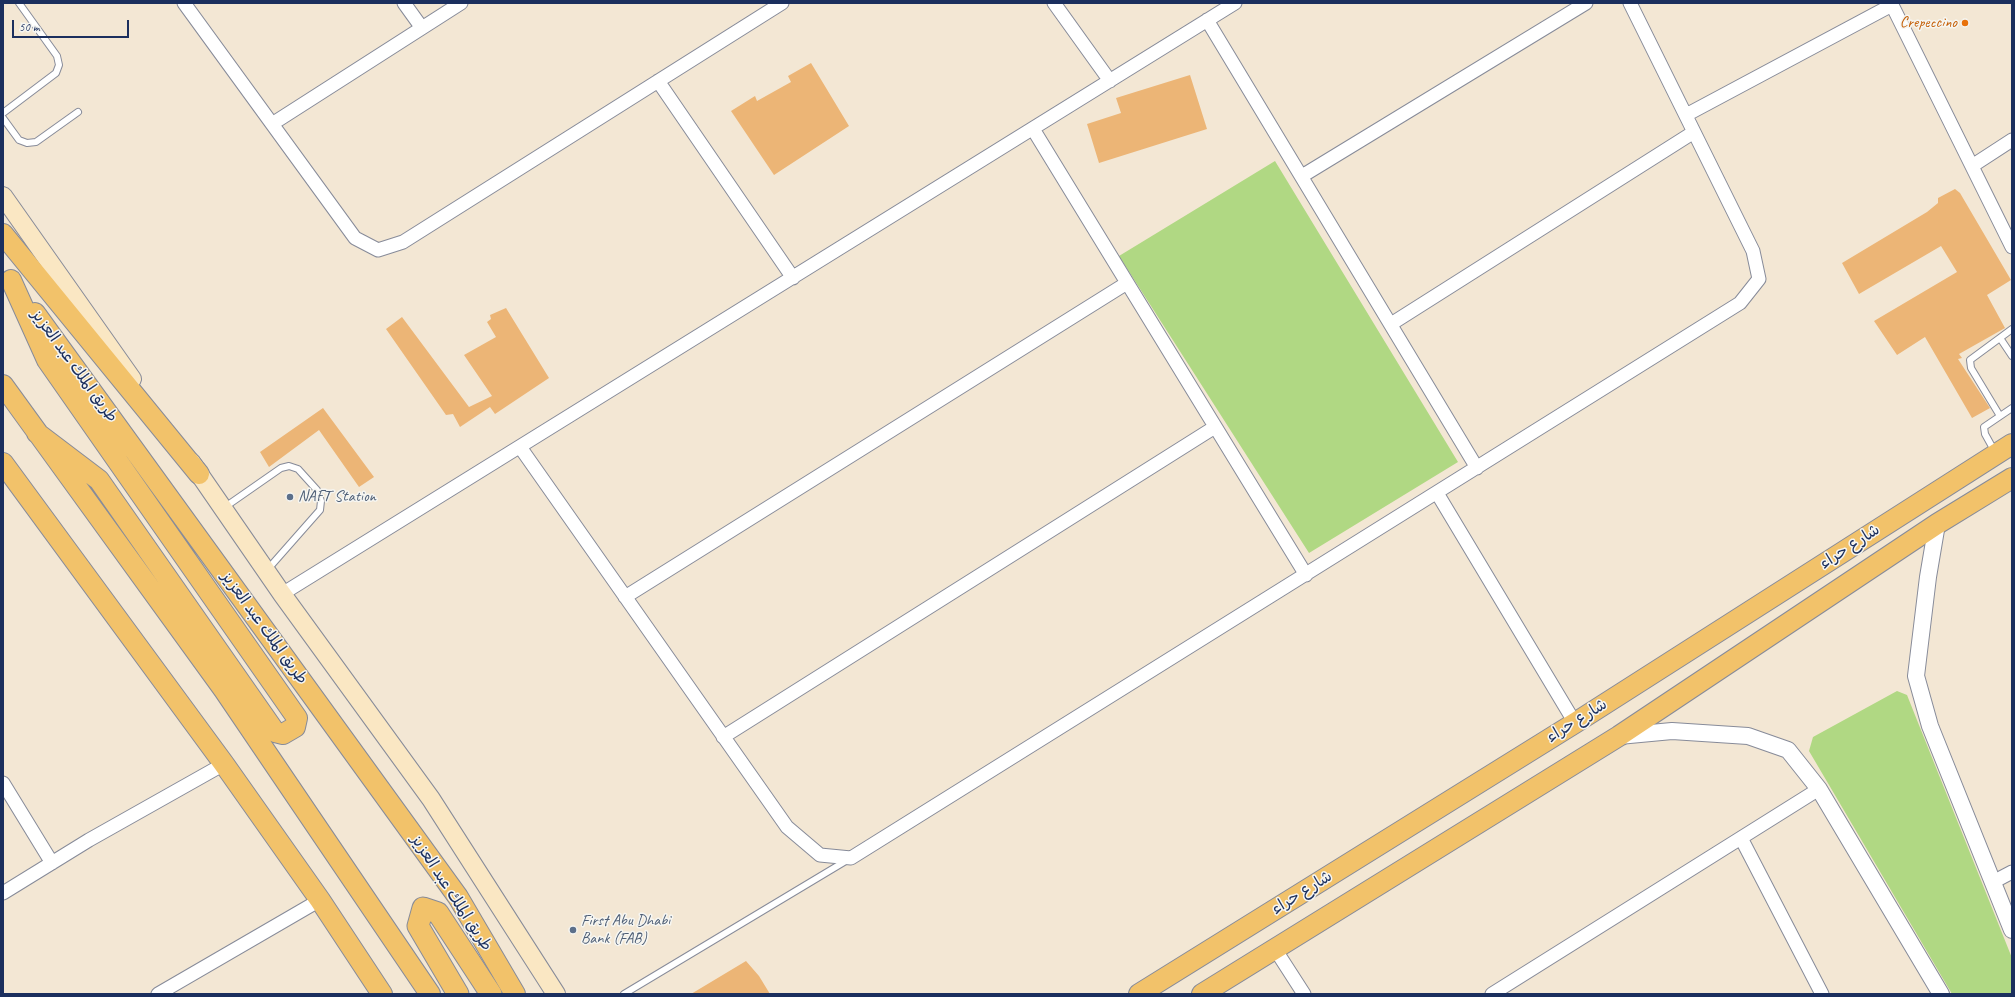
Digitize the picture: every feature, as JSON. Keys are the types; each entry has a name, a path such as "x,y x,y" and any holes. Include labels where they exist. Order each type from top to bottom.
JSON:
{"highway":[{"path":"458,994 418,926 422,908 438,913 491,994"}],"main road":[{"path":"3,196 282,594 431,800 556,994"},
{"path":"3,234 199,474"},
{"path":"7,274 47,360 297,718 295,727 283,734 275,732 99,480 38,433"},
{"name":"طريق الملك عبد العزيز","path":"7,274 453,890 515,994"},
{"path":"3,386 224,690 430,994"},
{"name":"شارع حراء","path":"1139,994 1575,723 2004,449"},
{"path":"3,462 224,764 320,900 382,994"},
{"name":"شارع حراء","path":"1202,994 1619,736 1937,524 2012,478"},
{"path":"1437,809 1456,837"}],"street":[{"path":"184,3 355,238 378,250 403,242 782,3"},
{"path":"404,3 422,28"},
{"path":"272,124 461,3"},
{"path":"1054,3 1110,81"},
{"path":"282,594 1235,3"},
{"path":"1302,176 1586,3"},
{"path":"520,447 787,828 820,855 851,858 1740,304 1759,278 1753,251 1630,3"},
{"path":"1686,115 1891,4 2012,247"},
{"path":"1208,20 1477,468"},
{"path":"658,81 793,278"},
{"path":"1033,129 1306,574"},
{"path":"1391,324 1694,132"},
{"path":"1972,166 2012,140"},
{"path":"625,597 1127,283"},
{"path":"723,737 1216,427"},
{"path":"1437,493 1575,723"},
{"path":"1937,524 1928,577 1916,676 1930,726 2012,930"},
{"path":"1619,736 1672,731 1748,736 1788,750 1819,789 1941,994"},
{"path":"3,893 89,840 224,764"},
{"path":"3,783 52,863"},
{"path":"1492,994 1819,789"},
{"path":"1741,838 1822,994"},
{"path":"1993,882 2012,872"},
{"path":"158,994 172,990 320,900"},
{"path":"1275,949 1304,994"}],"lane":[{"path":"3,113 56,73 59,65 57,56 18,3"},
{"path":"3,118 19,140 27,143 36,142 78,112"},
{"path":"2000,416 1971,368 1970,360 2012,329"},
{"path":"2000,338 2012,356"},
{"path":"2004,449 1985,434 1984,428 2012,408"},
{"path":"223,508 281,468 289,466 298,469 317,490 321,501 320,510 267,571"},
{"path":"624,994 851,858"}],"green space":[{"path":"1275,161 1458,462 1309,553 1119,256"},
{"path":"1897,691 1907,695 2012,958 2012,994 1952,994 1809,751 1813,737"}],"building":[{"path":"811,63 849,126 774,175 731,111 755,96 757,101 791,82 788,76"},
{"path":"1190,75 1207,129 1099,163 1087,124 1121,113 1116,98"},
{"path":"1955,189 1960,193 2011,280 1987,295 2005,328 1959,354 1962,358 1958,359 1990,408 1972,418 1925,337 1897,355 1874,321 1957,272 1941,246 1859,294 1842,263 1927,212 1938,203 1938,198"},
{"path":"506,308 549,378 495,414 490,407 460,427 453,414 446,415 386,329 402,317 469,407 492,396 464,355 496,337 487,322 491,319 490,315"},
{"path":"323,408 374,477 359,487 319,430 269,467 260,452"},
{"path":"746,961 759,976 770,994 691,994"}],"place":[{"name":"Crepeccino","path":"1965,23"},
{"name":"NAFT Station","path":"290,497"},
{"name":"First Abu Dhabi Bank (FAB)","path":"573,930"}]}
